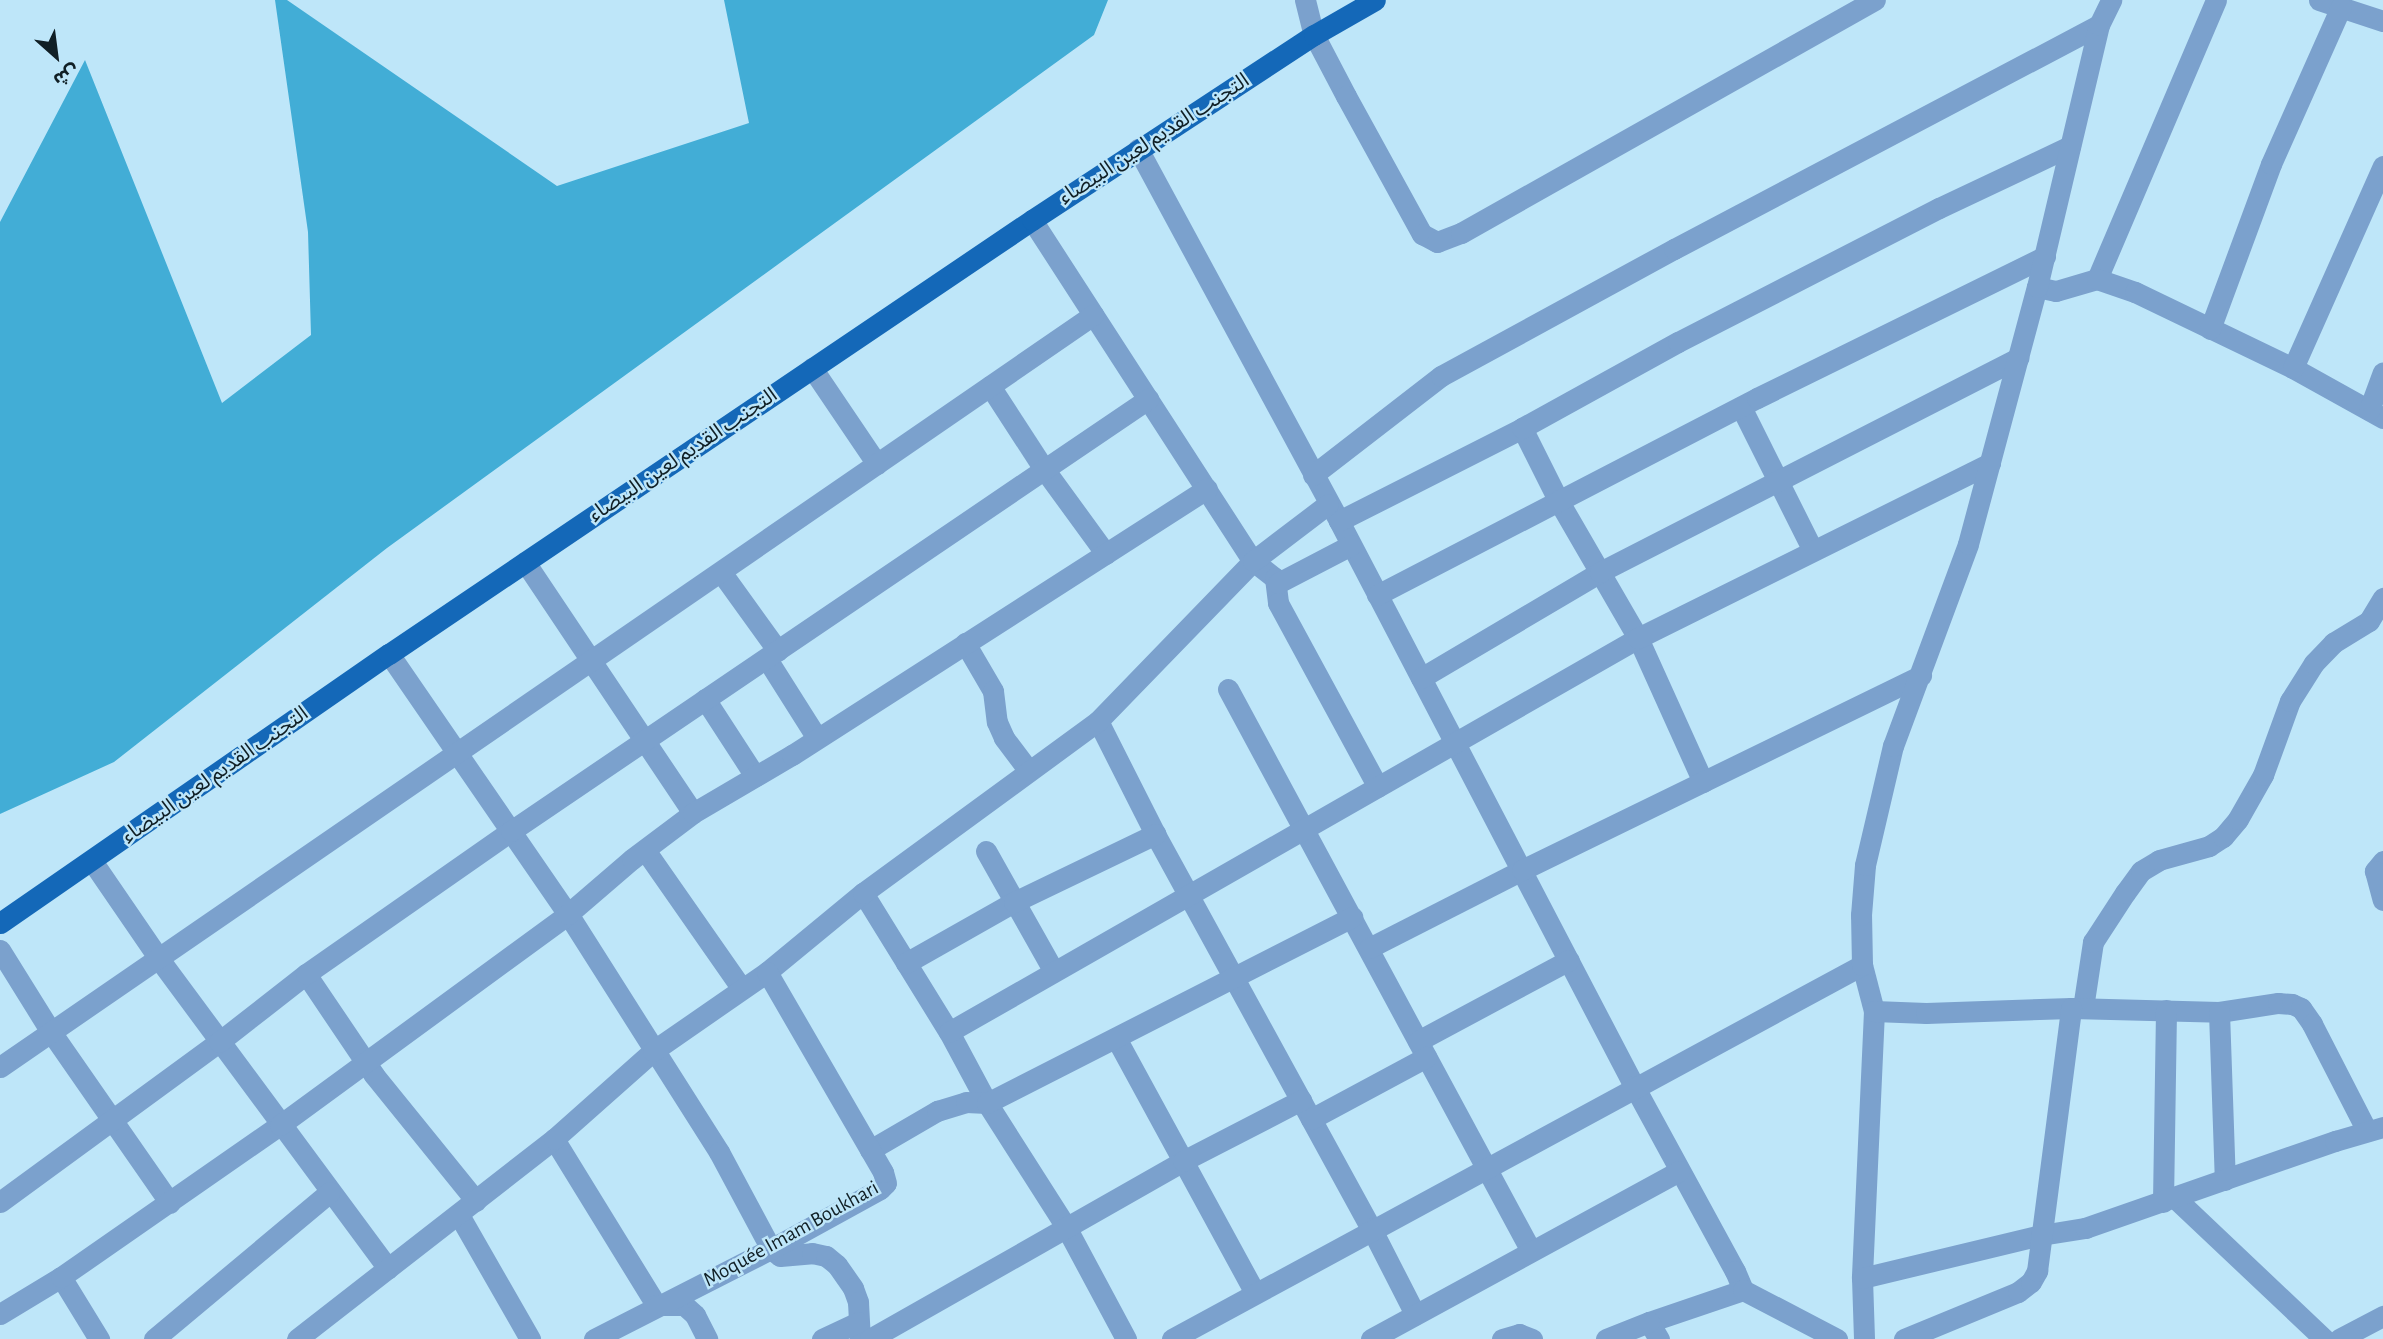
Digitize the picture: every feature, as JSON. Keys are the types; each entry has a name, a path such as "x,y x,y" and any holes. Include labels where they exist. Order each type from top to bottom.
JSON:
{"main road":[{"name":"التجنب القديم لعين البيضاء","path":"0,923 389,653 1031,220 1314,35 1375,0"}],"street":[{"path":"1305,0 1314,35 1422,234 1437,242 1461,233 1875,0"},
{"path":"1864,1339 1862,1278 1874,1011 1862,965 1861,915 1865,865 1893,746 1968,544 2045,256 2099,24 2110,0"},
{"path":"2097,279 2216,0"},
{"path":"2319,0 2383,21"},
{"path":"2210,330 2271,164 2341,8"},
{"path":"1313,475 1441,376 2099,24"},
{"path":"297,1339 323,1330 388,1268 554,1139 653,1051 767,972 863,893 1098,721 1253,561 1333,513 1522,428 1678,342 1939,208 2070,146"},
{"path":"1138,149 1351,545 1743,1290 1837,1339"},
{"path":"2293,368 2383,166"},
{"path":"1031,220 1253,561 1271,573 1278,583 1278,603 1378,788"},
{"path":"1377,595 1741,407 2045,256"},
{"path":"2037,287 2056,291 2097,279 2135,292 2293,368 2376,414 2383,372"},
{"path":"0,1067 454,752 721,572 1093,315"},
{"path":"1421,678 1600,572 2019,358"},
{"path":"812,368 877,464"},
{"path":"990,386 1044,470 1106,554"},
{"path":"0,1202 219,1042 306,974 643,739 773,655 1148,399"},
{"path":"1741,407 1812,549"},
{"path":"1522,428 1559,500 1637,638 1703,782"},
{"path":"949,1032 1053,970 1378,788 1637,638 1990,463"},
{"path":"0,1314 61,1277 280,1125 568,914 693,813 817,738 1207,489"},
{"path":"1278,583 1351,545"},
{"path":"525,562 693,813"},
{"path":"721,572 773,655 817,738"},
{"path":"1904,1339 2018,1292 2031,1282 2037,1271 2077,1008 2093,942 2141,871 2159,860 2209,846 2223,837 2238,819 2263,775 2290,701 2314,663 2333,643 2369,621 2383,598"},
{"path":"965,643 993,691 996,722 1004,738 1029,771"},
{"path":"389,653 454,752 568,914 719,1152 771,1249 780,1256 812,1253 826,1256 837,1265 853,1288 858,1302 862,1333"},
{"path":"1369,948 1921,675"},
{"path":"1228,690 1531,1251"},
{"path":"705,699 755,776"},
{"path":"1098,721 1155,834 1371,1228 1415,1314"},
{"path":"906,963 1014,902 1155,834"},
{"path":"646,850 742,989"},
{"path":"986,851 1053,970"},
{"path":"92,861 219,1042 388,1268"},
{"path":"2383,861 2375,871 2383,900"},
{"path":"863,893 949,1032 987,1103 1066,1227 1126,1339"},
{"path":"870,1150 937,1111 966,1102 987,1103 1352,917"},
{"path":"0,950 51,1032 170,1203"},
{"path":"1311,1119 1569,960"},
{"path":"1172,1339 1371,1228 1862,965"},
{"name":"Moquée Imam Boukhari","path":"594,1339 656,1305 771,1249 884,1185 886,1179 767,972"},
{"path":"306,974 467,1208 530,1339"},
{"path":"1862,1278 2041,1235 2085,1228 2375,1129 2301,1008 2278,1003 2219,1012 2077,1008 1874,1011"},
{"path":"2166,1010 2169,1200 2324,1339"},
{"path":"2219,1012 2225,1180"},
{"path":"1116,1038 1255,1293"},
{"path":"822,1339 862,1333 1301,1100"},
{"path":"554,1139 656,1305 684,1304 695,1315 707,1339"},
{"path":"1371,1339 1679,1171"},
{"path":"154,1339 330,1192"},
{"path":"61,1277 99,1339"},
{"path":"1606,1339 1654,1331 1743,1290"},
{"path":"2339,1339 2383,1316"},
{"path":"1502,1339 1519,1334 1532,1339"}],"shaded area":[{"path":"275,0 287,0 557,186 749,123 724,0 1108,0 1094,35 387,548 114,762 0,814 0,222 85,60 222,403 311,335 308,232"}]}
